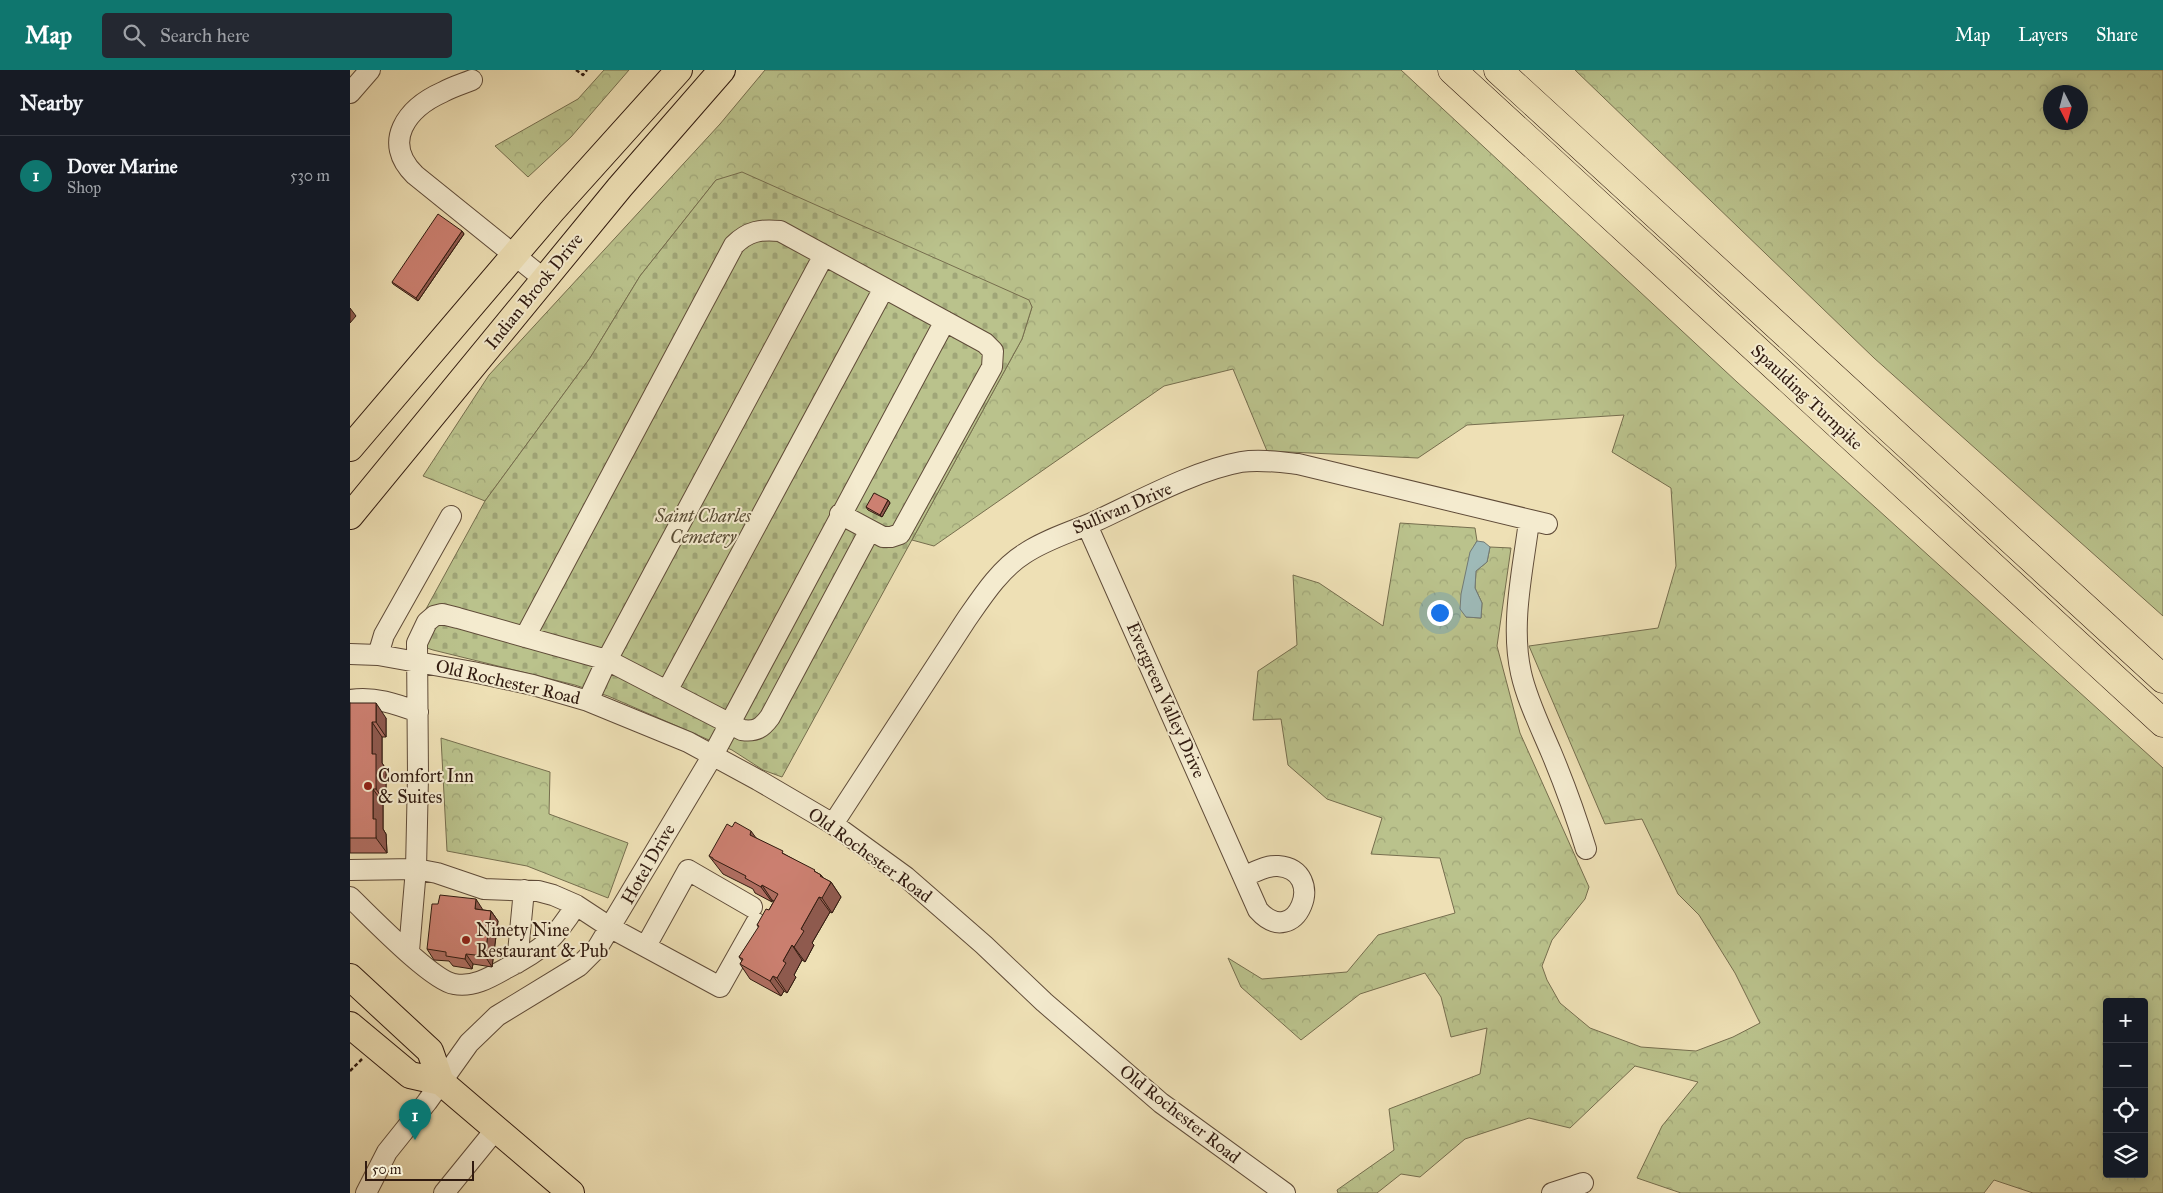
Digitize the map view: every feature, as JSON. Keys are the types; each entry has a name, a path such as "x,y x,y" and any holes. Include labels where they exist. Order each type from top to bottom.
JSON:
{"highway":[{"name":"Spaulding Turnpike","path":"1441,70 1461,78 2163,723"},
{"name":"Spaulding Turnpike","path":"1498,70 2163,680"}],"main road":[{"name":"Indian Brook Drive","path":"350,448 515,254 679,70"},
{"name":"Indian Brook Drive","path":"350,516 658,142 722,70"},
{"path":"350,978 430,1051 441,1082"},
{"path":"350,1025 410,1075 441,1082 571,1193"}],"street":[{"path":"350,93 370,70"},
{"path":"472,80 442,92 427,101 405,120 400,133 399,145 401,156 406,166 416,175 544,279"},
{"path":"525,637 734,245 743,236 755,232 780,231 945,320 985,343 993,351 992,367 900,534 891,537 883,536 840,514"},
{"path":"588,700 606,660 824,255"},
{"path":"667,691 884,288"},
{"name":"Hotel Drive","path":"366,1193 387,1152 469,1043 497,1016 579,966 598,947 611,928 712,755 945,320"},
{"name":"Sullivan Drive","path":"833,824 986,591 1009,565 1023,554 1053,538 1087,525 1180,483 1226,465 1244,462 1298,464 1538,522 1517,621 1521,673 1531,705 1576,817 1586,849"},
{"path":"350,648 378,655 384,635 451,516"},
{"name":"Evergreen Valley Drive","path":"1087,525 1245,876"},
{"path":"409,952 416,869 418,712 416,661 417,643 427,622 434,616 442,614 606,660 742,730 753,731 763,726 770,717 870,530"},
{"path":"2067,636 2090,612"},
{"name":"Old Rochester Road","path":"350,654 378,655 416,661 533,685 588,700 656,728 712,755 833,824 906,877 939,905 1044,1002 1160,1103 1283,1192"},
{"path":"350,700 375,699 418,712"},
{"path":"350,870 416,869 437,873 484,889 538,891 553,895 576,905 611,928 720,987 754,915 688,870 646,946"},
{"path":"517,963 524,890"},
{"path":"350,897 435,976 454,984 476,983 517,963 553,939 576,905"},
{"path":"444,1193 496,1129"},
{"path":"1552,1193 1583,1183"}],"path":[{"path":"576,70 583,75 587,70"},
{"path":"350,1071 368,1053"}],"green space":[{"path":"604,70 629,70 571,137 528,177 495,146 578,99"},
{"path":"765,70 1401,70 1737,382 2163,768 2163,1193 2033,1193 1994,1180 1984,1193 1681,1193 1637,1178 1662,1126 1698,1082 1635,1066 1570,1128 1529,1118 1465,1139 1420,1177 1401,1174 1377,1193 1338,1193 1337,1190 1394,1150 1389,1109 1480,1074 1487,1028 1451,1037 1441,997 1425,973 1360,994 1301,1040 1241,987 1228,958 1262,979 1347,972 1378,935 1455,913 1440,858 1371,854 1382,818 1327,799 1288,765 1281,719 1253,720 1258,671 1297,645 1293,575 1319,583 1383,626 1400,523 1475,528 1477,541 1468,568 1466,617 1481,618 1482,603 1475,588 1476,571 1487,562 1490,547 1511,548 1497,646 1520,733 1589,887 1585,899 1552,940 1542,966 1547,980 1560,1003 1590,1028 1641,1047 1696,1051 1733,1037 1760,1023 1735,973 1699,915 1678,894 1642,819 1605,824 1529,646 1658,628 1676,566 1671,488 1612,452 1624,415 1467,425 1418,458 1267,451 1233,369 1164,386 934,546 912,540 1022,339 1032,307 1028,300 716,180 640,276 590,358 485,501 423,476 489,375 720,124"},
{"path":"1575,70 2163,70 2163,616 1874,358"},
{"name":"Saint Charles Cemetery","path":"742,172 1029,300 1032,307 1022,339 782,777 763,770 732,750 608,696 575,685 433,650 408,642 485,501 590,358 640,276 716,180"},
{"path":"441,738 550,772 549,814 628,843 608,898 527,866 447,851"}],"water":[{"path":"1477,541 1484,542 1490,547 1487,562 1476,571 1475,588 1482,603 1481,618 1466,617 1460,609 1461,594 1470,552"}],"building":[{"path":"438,214 462,231 416,298 392,282"},
{"path":"874,493 888,500 880,515 866,507"},
{"name":"Comfort Inn & Suites","path":"350,703 376,703 376,722 372,722 372,754 376,754 376,789 373,789 373,819 376,819 376,838 350,838"},
{"path":"735,822 751,831 750,835 783,851 782,853 815,870 820,876 831,882 822,898 819,897 801,929 804,931 794,947 792,945 783,961 786,963 777,978 773,976 770,981 740,964 743,959 739,957 759,926 757,925 766,909 769,910 778,894 762,885 761,887 745,878 746,876 709,856 727,824 732,827"},
{"name":"Ninety Nine Restaurant & Pub","path":"440,895 476,899 475,909 491,911 485,956 466,954 465,959 446,956 446,952 427,949 432,904 438,904"}],"place":[{"name":"Comfort Inn & Suites","path":"368,786"},
{"name":"Ninety Nine Restaurant & Pub","path":"466,940"},
{"name":"Dover Marine","path":"415,1140"}]}
